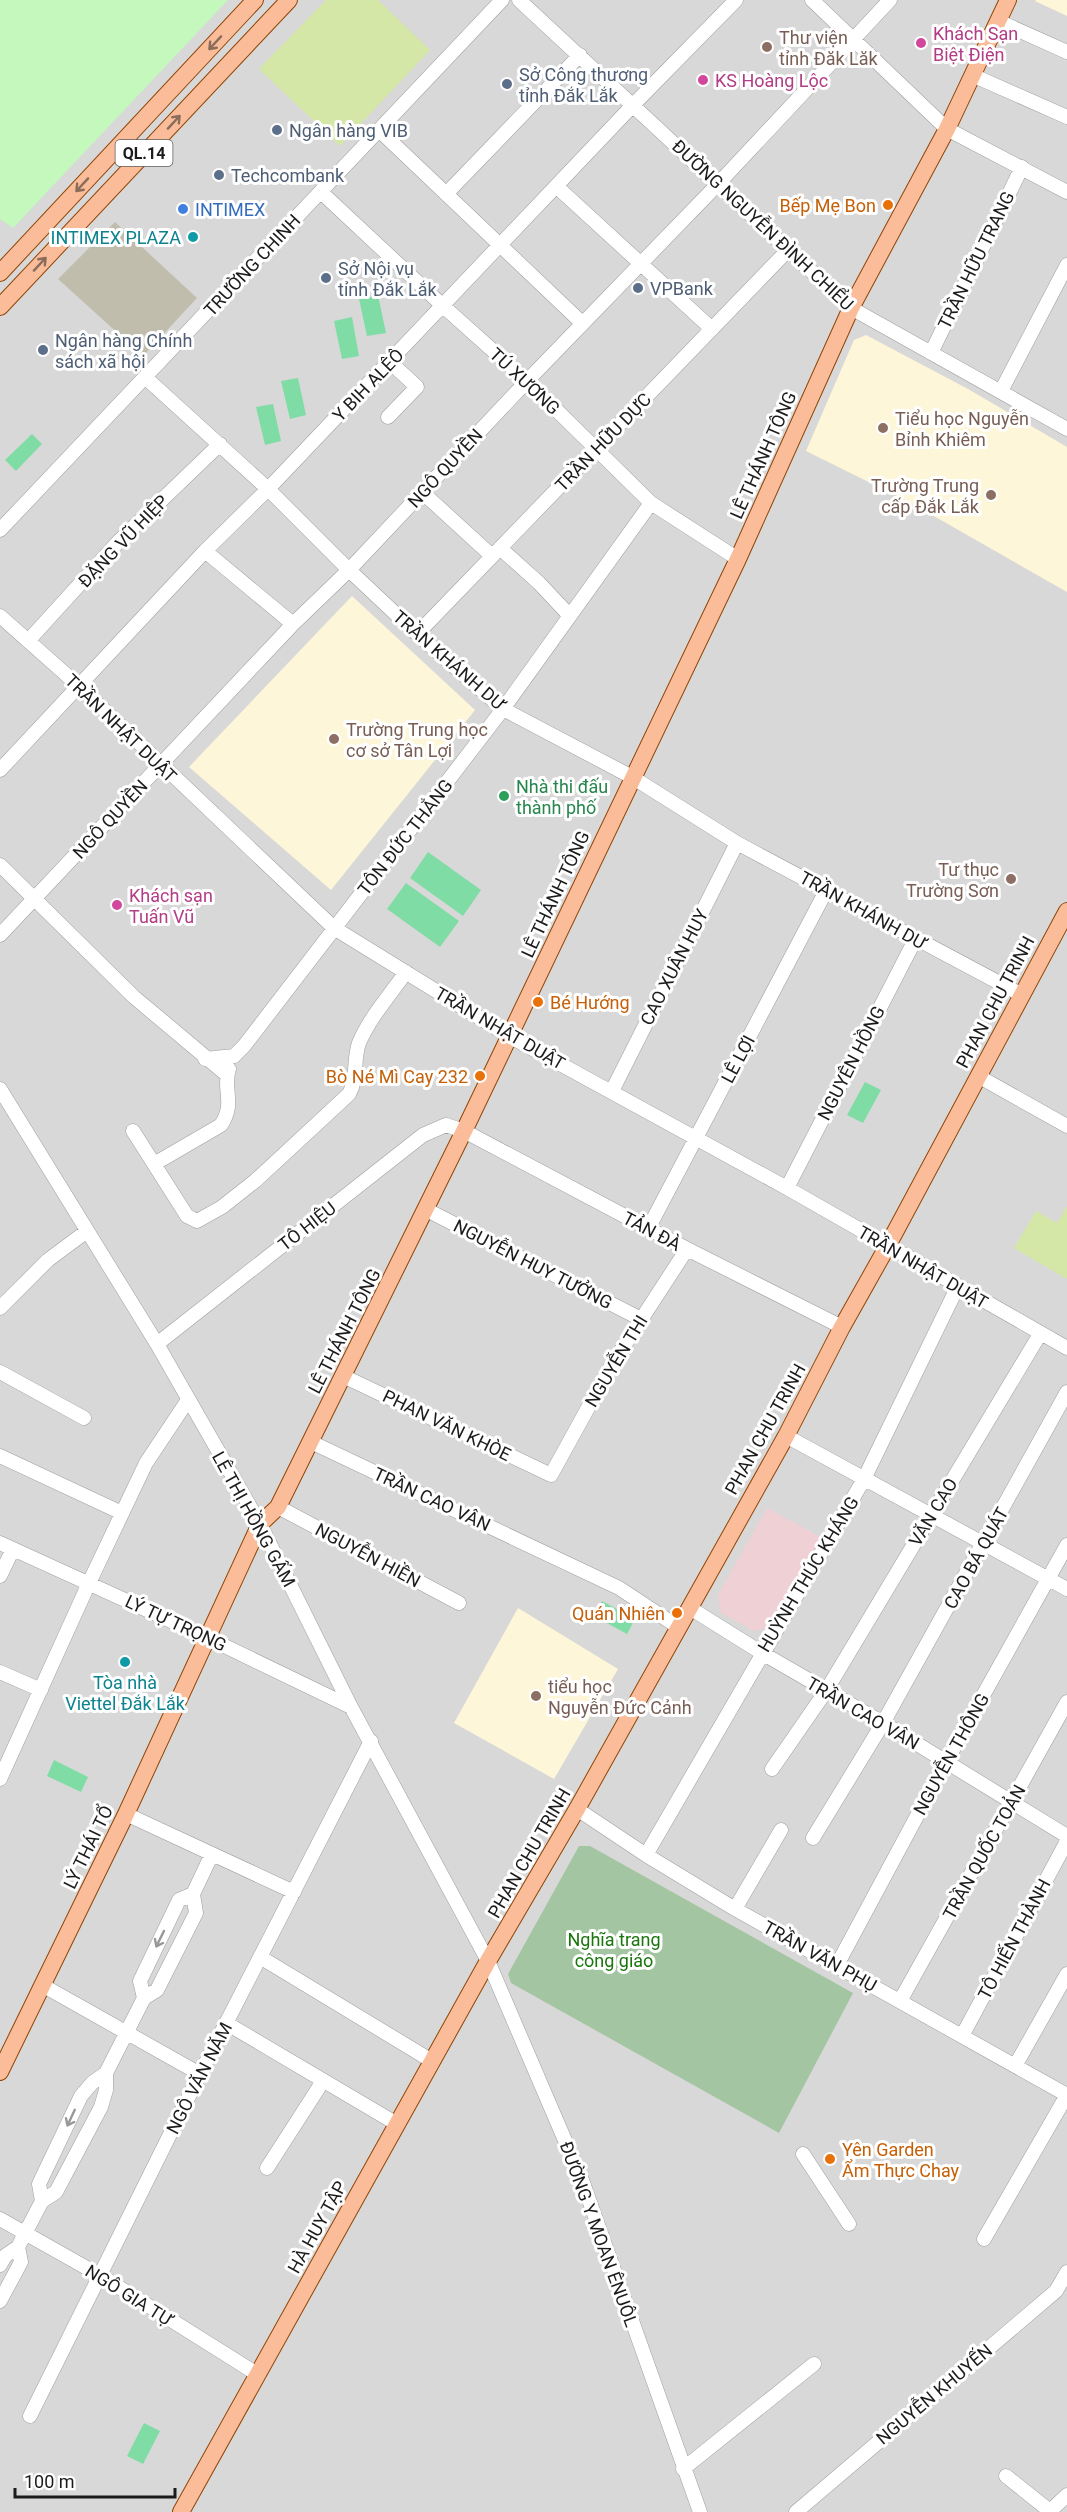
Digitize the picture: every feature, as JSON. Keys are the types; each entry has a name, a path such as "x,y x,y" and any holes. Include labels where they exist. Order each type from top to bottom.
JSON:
{"main road":[{"name":"QL.14","path":"0,273 255,0"},
{"name":"LÊ THÁNH TÔNG","path":"206,1637 260,1524 278,1507 464,1131 738,558 851,308 947,129 1008,0"},
{"name":"QL.14","path":"0,307 287,1"},
{"name":"PHAN CHU TRINH","path":"488,1961 578,1809 786,1436 842,1327 1022,995 1061,935 1067,911"},
{"name":"LÝ THÁI TỔ","path":"0,2072 126,1814 206,1637"},
{"name":"HÀ HUY TẬP","path":"181,2512 488,1961"}],"street":[{"name":"TRƯỜNG CHINH","path":"0,530 502,0"},
{"name":"ĐƯỜNG NGUYỄN ĐÌNH CHIỂU","path":"519,0 634,104 717,185 851,308 1067,429"},
{"name":"Y BIH ALÊÔ","path":"0,770 205,551 268,489 736,0"},
{"path":"812,0 947,129 1067,192"},
{"name":"NGÔ QUYỀN","path":"0,935 293,624 349,570 526,381 717,185 890,0"},
{"path":"999,21 1067,52"},
{"path":"446,194 580,55"},
{"path":"972,75 1067,117"},
{"path":"379,130 582,323"},
{"name":"TRẦN HỮU TRANG","path":"931,353 1022,167"},
{"path":"556,186 712,329"},
{"name":"TÚ XƯƠNG","path":"321,192 526,381 651,503 738,558"},
{"name":"TRẦN HỮU DỰC","path":"417,634 788,250"},
{"path":"1001,391 1067,265"},
{"path":"388,417 417,387 390,362"},
{"name":"TRẦN KHÁNH DƯ","path":"146,378 268,489 417,634 503,709 632,777 737,843 1022,995"},
{"name":"ĐẶNG VŨ HIỆP","path":"28,641 119,541 220,444"},
{"path":"422,492 496,552 539,583 570,616"},
{"name":"TÔN ĐỨC THẮNG","path":"227,1075 234,1056 503,709 651,503"},
{"path":"205,551 293,624"},
{"name":"TRẦN NHẬT DUẬT","path":"0,616 79,686 160,766 334,928 509,1036 787,1188 1067,1348"},
{"name":"CAO XUÂN HUY","path":"612,1091 737,843"},
{"path":"0,865 134,997 205,1059 227,1075 230,1102 228,1115 221,1125 154,1164"},
{"name":"LÊ LỢI","path":"648,1229 827,889"},
{"name":"NGUYÊN HỒNG","path":"787,1188 916,938"},
{"path":"133,1131 174,1198 191,1220 200,1219 239,1194 349,1094 354,1082 358,1046 366,1028 406,972"},
{"path":"205,1059 234,1056"},
{"path":"978,1076 1067,1126"},
{"name":"LÊ THỊ HỒNG GẤM","path":"0,1089 157,1344 260,1524 351,1707 488,1961"},
{"name":"TÔ HIỆU","path":"157,1344 423,1135 446,1125 464,1131"},
{"name":"TẢN ĐÀ","path":"464,1131 648,1229 842,1327"},
{"name":"NGUYỄN HUY TƯỞNG","path":"425,1209 641,1319"},
{"path":"0,1308 48,1260 87,1231"},
{"name":"NGUYỄN THI","path":"551,1475 611,1366 687,1249"},
{"name":"HUỲNH THÚC KHÁNG","path":"646,1855 864,1479 958,1286"},
{"name":"VĂN CAO","path":"772,1769 826,1690 1040,1334"},
{"path":"0,1372 84,1418"},
{"name":"PHAN VĂN KHÒE","path":"343,1376 551,1475"},
{"name":"CAO BÁ QUÁT","path":"813,1838 883,1724 1067,1392"},
{"path":"0,1779 146,1463 188,1400"},
{"path":"786,1436 1067,1589"},
{"name":"TRẦN CAO VÂN","path":"311,1442 618,1588 678,1628"},
{"path":"0,1456 122,1513"},
{"name":"NGUYỄN HIỀN","path":"278,1507 459,1603"},
{"name":"LÝ TỰ TRỌNG","path":"0,1543 206,1637 351,1707"},
{"name":"NGUYỄN THÔNG","path":"837,1965 946,1762 1067,1545"},
{"path":"0,1576 14,1549"},
{"name":"TRẦN CAO VÂN","path":"690,1608 1067,1836"},
{"path":"1,1675 41,1690"},
{"name":"TRẦN QUỐC TOẢN","path":"900,2001 1067,1702"},
{"name":"NGÔ VĂN NĂM","path":"30,2416 200,2074 371,1741"},
{"name":"TRẦN VĂN PHỤ","path":"578,1809 646,1855 735,1909 1067,2095"},
{"path":"126,1814 294,1892"},
{"path":"735,1909 781,1830"},
{"name":"TÔ HIẾN THÀNH","path":"962,2036 1067,1841"},
{"path":"0,2265 5,2256 18,2247 42,2201 56,2192 101,2107 106,2090 106,2073 144,1998 157,1990 196,1913 193,1894 212,1854"},
{"path":"144,1998 140,1981 179,1900 193,1894"},
{"path":"260,1957 432,2061"},
{"name":"ĐƯỜNG Y MOAN ÊNUÔL","path":"488,1961 582,2180 700,2512"},
{"path":"1015,2066 1067,1974"},
{"path":"42,1985 200,2074"},
{"path":"226,2023 397,2124"},
{"path":"42,2201 39,2184 81,2096 92,2083 106,2073"},
{"path":"267,2168 323,2080"},
{"path":"984,2239 1067,2095"},
{"path":"803,2154 849,2224"},
{"name":"NGÔ GIA TỰ","path":"0,2219 101,2276 257,2373"},
{"path":"0,2301 21,2262 18,2247"},
{"name":"NGUYỄN KHUYẾN","path":"795,2512 1062,2294 1067,2272"},
{"path":"683,2469 814,2364"},
{"path":"1006,2476 1050,2512 1067,2495"}],"shaded area":[{"path":"0,0 1067,0 1067,2512 0,2512"},
{"path":"1067,0 1067,16 1035,1"},
{"path":"115,222 197,298 143,356 58,279"},
{"path":"866,335 968,389 1067,447 1067,592 911,503 806,451 854,340"},
{"name":"Trường Trung học cơ sở Tân Lợi","path":"352,596 475,710 331,890 189,767"},
{"path":"767,1508 823,1538 772,1627 754,1631 721,1613 718,1595"},
{"name":"tiểu học Nguyễn Đức Cảnh","path":"518,1608 618,1669 554,1779 454,1723"}],"green space":[{"path":"0,0 228,0 13,228 0,219"},
{"path":"326,0 378,0 430,50 340,146 259,69"},
{"path":"378,295 386,333 367,336 359,299"},
{"path":"352,317 359,356 342,359 334,321"},
{"path":"298,378 306,415 290,419 281,381"},
{"path":"273,404 281,441 265,445 256,407"},
{"path":"32,434 42,444 16,471 5,460"},
{"path":"428,852 481,890 463,916 410,878"},
{"path":"406,883 459,921 440,947 387,909"},
{"path":"865,1082 881,1090 863,1123 847,1115"},
{"path":"1067,1206 1067,1279 1014,1248 1036,1211 1057,1223"},
{"path":"602,1601 635,1619 627,1634 594,1616"},
{"path":"54,1760 88,1777 81,1792 47,1776"},
{"name":"Nghĩa trang công giáo","path":"579,1846 590,1846 853,1993 779,2133 511,1983 508,1974"},
{"path":"144,2423 160,2431 143,2464 127,2456"}],"place":[{"name":"Khách Sạn Biệt Điện","path":"921,43"},
{"name":"Thư viện tỉnh Đăk Lăk","path":"767,47"},
{"name":"KS Hoàng Lộc","path":"703,80"},
{"name":"Sở Công thương tỉnh Đắk Lắk","path":"507,84"},
{"name":"Ngân hàng VIB","path":"277,130"},
{"name":"Techcombank","path":"219,175"},
{"name":"Bếp Mẹ Bon","path":"888,205"},
{"name":"INTIMEX","path":"183,209"},
{"name":"INTIMEX PLAZA","path":"193,237"},
{"name":"Sở Nội vụ tỉnh Đắk Lắk","path":"326,278"},
{"name":"VPBank","path":"638,288"},
{"name":"Ngân hàng Chính sách xã hội","path":"43,350"},
{"name":"Tiểu học Nguyễn Bỉnh Khiêm","path":"883,428"},
{"name":"Trường Trung cấp Đắk Lắk","path":"991,495"},
{"name":"Trường Trung học cơ sở Tân Lợi","path":"334,739"},
{"name":"Nhà thi đấu thành phố","path":"504,796"},
{"name":"Tư thục Trường Sơn","path":"1011,879"},
{"name":"Khách sạn Tuấn Vũ","path":"117,905"},
{"name":"Bé Hướng","path":"538,1002"},
{"name":"Bò Né Mì Cay 232","path":"480,1076"},
{"name":"Quán Nhiên","path":"677,1613"},
{"name":"Tòa nhà Viettel Đắk Lắk","path":"125,1662"},
{"name":"tiểu học Nguyễn Đức Cảnh","path":"536,1696"},
{"name":"Yên Garden Ẩm Thực Chay","path":"830,2159"}]}
